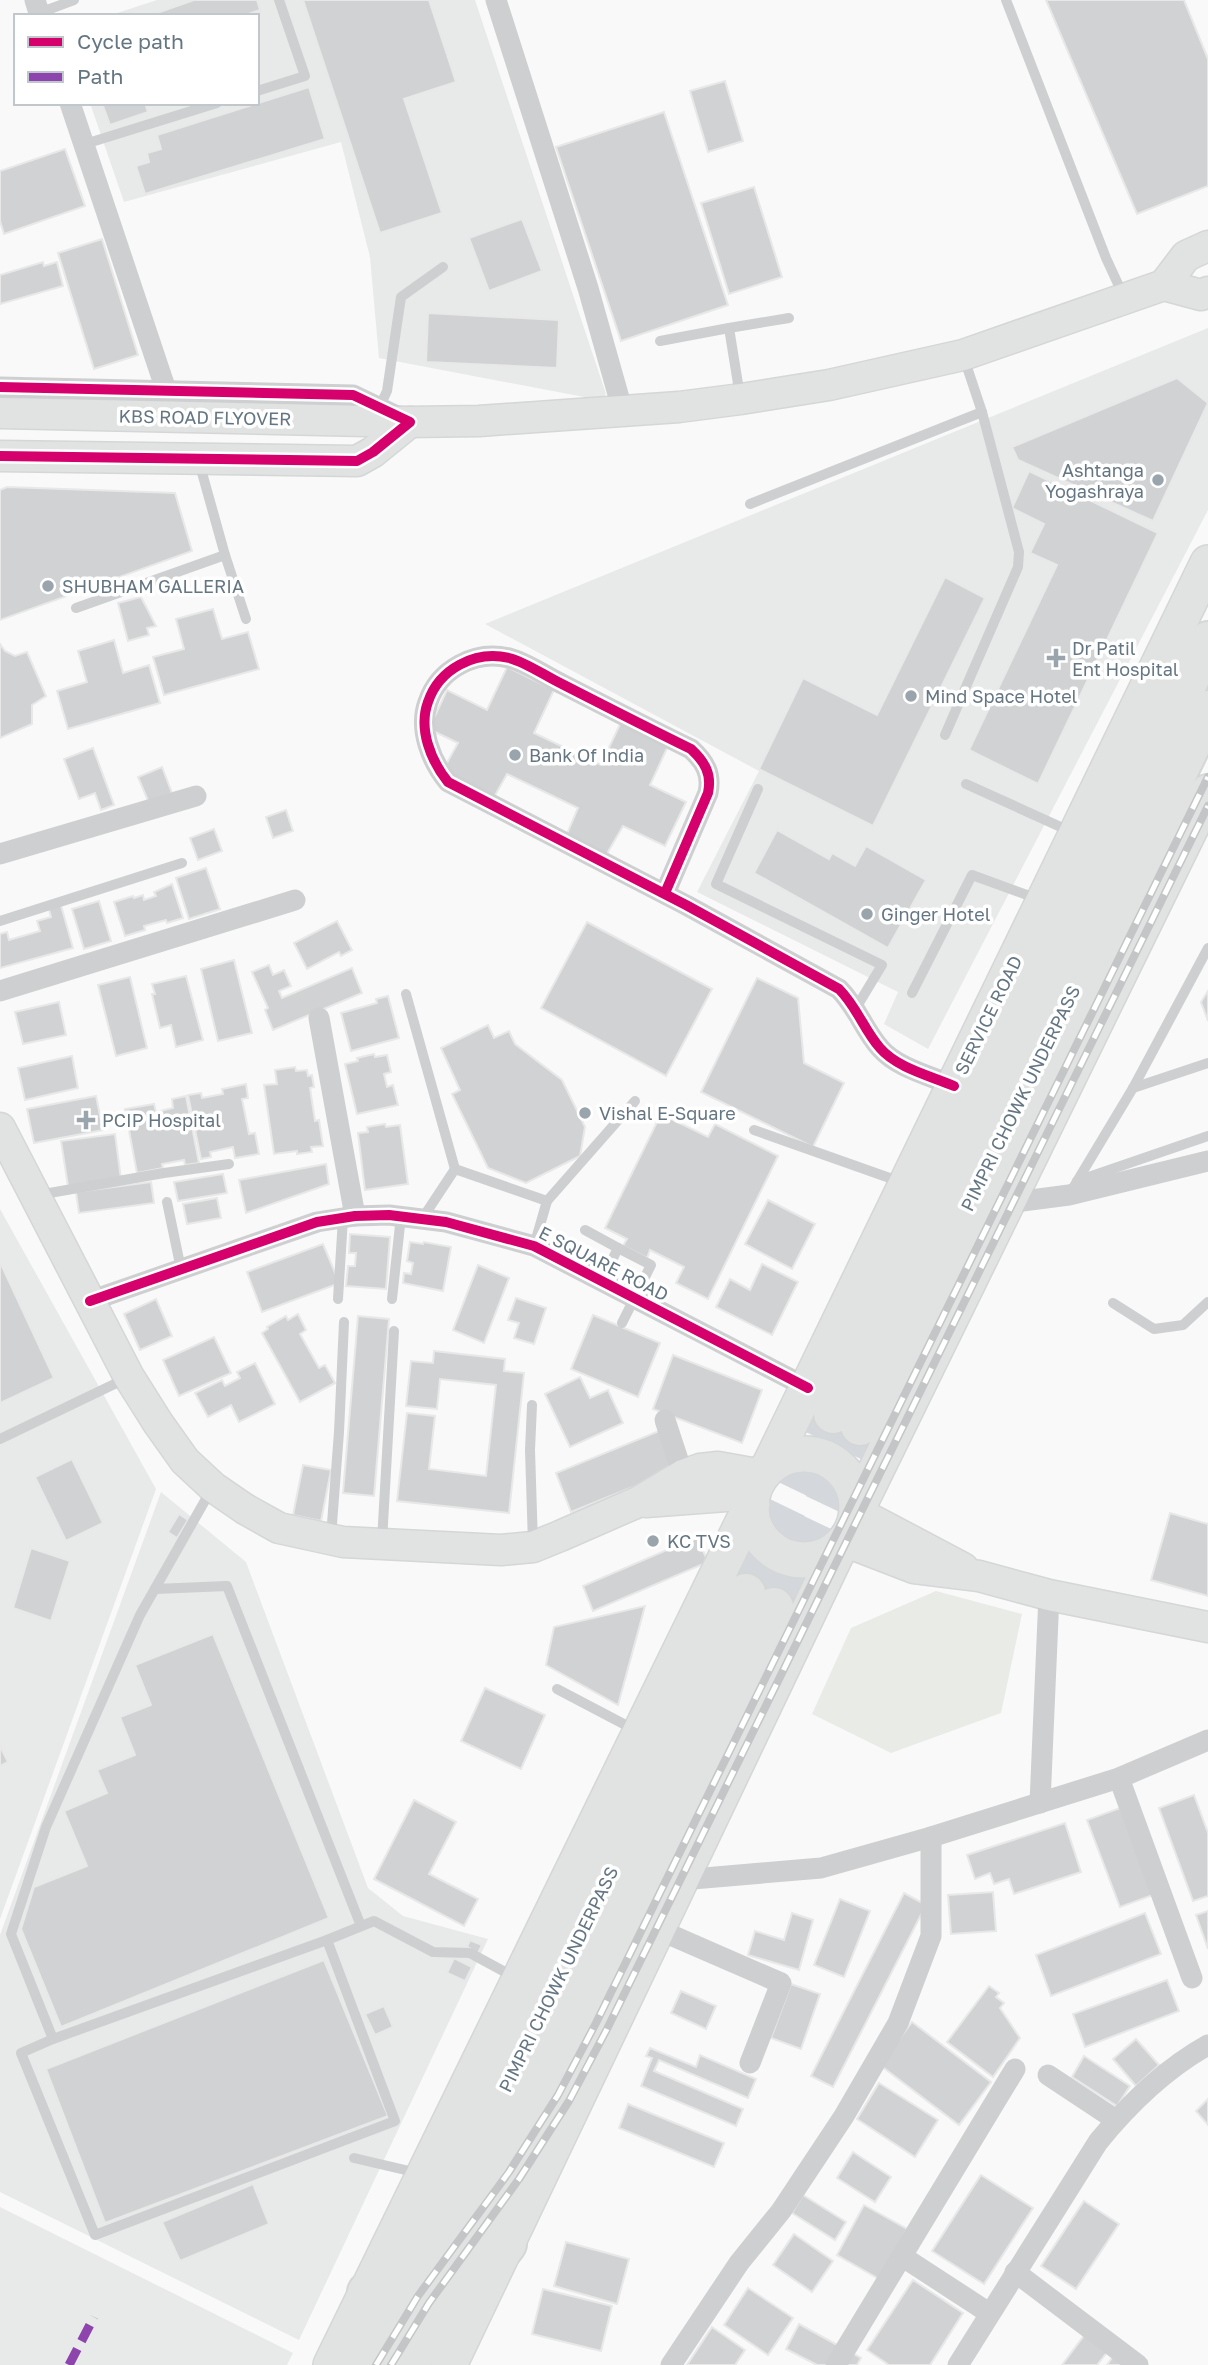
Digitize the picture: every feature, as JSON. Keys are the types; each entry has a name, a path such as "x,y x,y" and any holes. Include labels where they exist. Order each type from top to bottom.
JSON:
{"highway":[{"path":"1180,773 1208,641"},
{"path":"1180,773 1208,710"},
{"name":"PIMPRI CHOWK UNDERPASS","path":"833,1409 1180,773"},
{"name":"PIMPRI CHOWK UNDERPASS","path":"371,2365 760,1600 412,2365"},
{"path":"412,2365 507,2244"},
{"path":"356,2365 367,2292"}],"main road":[{"path":"1208,247 1186,256 1164,285 1201,295 1208,292"},
{"name":"KBS ROAD FLYOVER","path":"0,413 410,422 479,421 623,412 741,399 829,385 963,355 1164,285"},
{"path":"0,456 357,461 373,452 410,422"},
{"name":"SERVICE ROAD","path":"331,2365 759,1485 833,1409 907,1184 1208,563"},
{"path":"449,2365 1007,1203 1180,773"},
{"path":"0,1128 129,1377 185,1461 212,1487 279,1528 331,1540 501,1550 533,1547 638,1502 682,1475 700,1469 718,1468 759,1485"},
{"path":"796,1454 817,1455 827,1459 849,1479 857,1499 850,1527 822,1557 792,1558 782,1555 759,1534 752,1514 759,1485 777,1461 796,1454"},
{"path":"638,1502 759,1485"},
{"path":"850,1527 914,1568 979,1576 1049,1595 1208,1628"}],"street":[{"path":"496,0 588,288 623,412"},
{"path":"71,105 166,390"},
{"path":"0,387 353,395 410,422"},
{"path":"665,894 710,783 708,769 691,749 510,658 475,658 458,665 440,678 424,712 425,730 436,764 448,782 665,894 839,989 856,1008 880,1048 890,1057 954,1086"},
{"path":"0,854 196,796"},
{"path":"0,991 295,900"},
{"path":"319,1018 349,1217"},
{"path":"1007,1203 1208,1161"},
{"name":"E SQUARE ROAD","path":"90,1301 317,1222 349,1217 412,1217 494,1233 534,1246 634,1297 833,1409"},
{"path":"665,1420 682,1475"},
{"path":"1040,1803 1049,1595"},
{"path":"681,1880 821,1868 931,1837 1119,1778 1208,1740"},
{"path":"1119,1778 1192,1978"},
{"path":"671,2365 739,2263 781,2211 844,2116 898,2024 931,1936 931,1837"},
{"path":"657,1929 781,1983 750,2063"},
{"path":"958,2365 1098,2143 1116,2120 1161,2076 1208,2045"},
{"path":"836,2365 1015,2068"},
{"path":"1048,2075 1116,2120"},
{"path":"902,2257 989,2313"},
{"path":"1015,2272 1138,2365"}],"lane":[{"path":"38,9 74,0"},
{"path":"259,90 305,76 279,0"},
{"path":"1006,0 1106,258 1126,300"},
{"path":"85,144 195,106"},
{"path":"380,406 387,391 401,297 443,267"},
{"path":"660,341 789,318"},
{"path":"729,328 741,399"},
{"path":"945,734 1018,567 1020,552 982,412 963,355"},
{"path":"750,504 982,412"},
{"path":"198,459 246,619"},
{"path":"76,608 225,555"},
{"path":"966,784 1076,834"},
{"path":"758,789 716,884 882,965 856,1008"},
{"path":"0,921 182,863"},
{"path":"912,993 978,863"},
{"path":"972,875 1044,902"},
{"path":"1073,1188 1133,1088 1208,948"},
{"path":"406,994 455,1169"},
{"path":"1133,1088 1208,1063"},
{"path":"534,1246 547,1201 635,1101"},
{"path":"754,1130 907,1184"},
{"path":"1073,1188 1208,1136"},
{"path":"35,1195 229,1164"},
{"path":"455,1169 547,1201"},
{"path":"392,1299 412,1217 455,1169"},
{"path":"167,1202 181,1269"},
{"path":"338,1299 349,1217"},
{"path":"585,1230 651,1265 622,1323"},
{"path":"602,1281 618,1248"},
{"path":"1113,1303 1154,1329 1183,1325 1208,1302"},
{"path":"331,1540 344,1322"},
{"path":"382,1544 394,1331"},
{"path":"0,1439 129,1377"},
{"path":"532,1405 530,1450 533,1547"},
{"path":"53,2039 11,1934 46,1827 140,1615 212,1487"},
{"path":"155,1590 228,1586 361,1926"},
{"path":"557,1689 640,1732"},
{"path":"327,1940 396,2121 95,2235 21,2053 374,1921 433,1952 470,1953 519,1980"},
{"path":"354,2158 424,2174"}],"shaded area":[{"path":"157,0 475,0 606,394 600,400 379,358 370,257 341,142 124,202 91,105 259,105 259,14 114,14"},
{"path":"1208,328 1208,510 928,1049 884,1024 898,992 697,892 759,771 485,624"},
{"path":"0,1209 156,1489 0,1919"},
{"path":"161,1492 246,1562 368,1888 403,1916 488,1939 299,2340 0,2192 0,1935"},
{"path":"936,1591 1022,1614 1001,1713 891,1753 812,1714 851,1628"},
{"path":"0,2207 293,2353 287,2365 0,2365"}],"building":[{"path":"194,0 257,0 260,10 249,14 154,14"},
{"path":"303,0 429,0 456,82 404,99 442,213 380,233"},
{"path":"1046,0 1184,0 1208,59 1208,186 1137,214"},
{"path":"725,81 743,141 708,152 690,91"},
{"path":"309,87 325,139 145,194 136,166 149,162 147,153 161,149 157,135 259,105"},
{"path":"103,105 146,105 148,112 110,125"},
{"path":"664,112 728,305 621,341 556,147"},
{"path":"65,149 85,206 4,234 0,221 0,171"},
{"path":"754,187 782,277 729,294 701,203"},
{"path":"522,219 542,271 489,291 469,238"},
{"path":"102,239 138,355 94,369 58,253"},
{"path":"43,262 44,266 57,262 63,286 0,304 0,275"},
{"path":"428,313 559,320 557,368 426,362"},
{"path":"1177,378 1208,403 1153,521 1018,460 1012,447"},
{"name":"Dr Patil Ent Hospital","path":"1029,471 1158,533 1038,784 969,750 1057,565 1030,553 1044,524 1012,508"},
{"name":"SHUBHAM GALLERIA","path":"7,487 175,493 192,551 0,620 0,490"},
{"name":"Mind Space Hotel","path":"945,577 985,598 873,826 759,769 803,678 877,715"},
{"path":"141,597 156,626 147,628 149,635 128,641 118,603"},
{"path":"213,609 222,639 248,632 259,669 164,695 153,657 184,649 176,619"},
{"path":"114,640 123,673 149,665 160,703 68,729 57,691 87,682 78,651"},
{"path":"0,644 5,651 15,656 27,652 46,696 32,705 32,724 0,738"},
{"name":"Bank Of India","path":"507,667 554,690 534,733 601,765 621,722 669,744 650,785 686,802 665,846 623,826 605,857 566,836 578,808 507,774 493,799 443,770 458,743 429,729 447,690 487,710"},
{"path":"93,748 114,805 101,810 95,793 79,799 64,759"},
{"path":"162,767 172,793 149,803 138,777"},
{"path":"286,810 293,831 273,838 266,817"},
{"path":"214,829 222,851 198,860 190,838"},
{"name":"Ginger Hotel","path":"777,830 829,859 832,853 855,866 866,846 926,880 888,948 754,873"},
{"path":"206,868 220,909 189,919 176,878"},
{"path":"172,884 183,918 144,926 145,930 125,936 114,902 143,895 144,900 156,896 154,892"},
{"path":"99,901 111,941 84,949 72,909"},
{"path":"60,902 73,948 0,968 0,934 7,932 9,940 40,931 37,921 51,917 48,906"},
{"path":"337,921 352,950 341,956 339,952 307,969 294,943"},
{"path":"587,922 712,989 666,1076 541,1008"},
{"path":"234,960 252,1033 218,1041 201,969"},
{"path":"269,965 273,975 284,970 291,986 279,991 282,998 352,968 362,993 273,1030 265,1010 268,1008 252,972"},
{"path":"186,976 203,1040 176,1047 171,1025 160,1028 152,984"},
{"path":"130,977 147,1048 116,1056 98,985"},
{"path":"757,978 798,998 804,1063 844,1083 813,1147 701,1092"},
{"path":"1208,991 1208,1021 1201,1002"},
{"path":"388,996 399,1038 351,1051 341,1013 377,1003 376,999"},
{"path":"59,1002 66,1035 23,1044 15,1012"},
{"path":"488,1025 494,1038 509,1031 515,1044 562,1080 585,1127 580,1156 526,1183 488,1168 452,1094 460,1090 441,1048"},
{"path":"374,1054 375,1057 387,1055 391,1072 384,1074 387,1087 393,1085 398,1105 357,1114 345,1064"},
{"path":"72,1056 78,1088 25,1100 18,1068"},
{"path":"295,1067 296,1071 307,1070 308,1076 312,1075 314,1087 310,1088 315,1121 319,1120 323,1146 311,1147 312,1152 274,1154 264,1085 277,1084 275,1070"},
{"path":"246,1084 248,1098 242,1099 249,1134 255,1133 259,1154 235,1158 233,1147 210,1152 211,1157 201,1159 188,1095 201,1093 202,1098 223,1094 222,1089"},
{"path":"96,1096 103,1130 34,1143 27,1109"},
{"path":"186,1096 199,1163 185,1165 184,1160 162,1164 163,1168 137,1173 125,1109 154,1104 156,1112 173,1108 172,1099"},
{"path":"661,1114 708,1137 715,1124 778,1156 708,1299 676,1283 684,1267 650,1250 647,1258 623,1246 627,1239 605,1228"},
{"path":"385,1124 386,1127 400,1125 408,1184 365,1190 358,1133 368,1132 367,1127"},
{"path":"115,1134 121,1179 68,1186 61,1141"},
{"path":"326,1164 329,1184 246,1213 239,1180"},
{"path":"223,1174 227,1193 178,1201 174,1182"},
{"path":"151,1182 154,1203 79,1213 76,1192"},
{"path":"217,1198 221,1218 187,1224 183,1204"},
{"path":"768,1200 815,1224 792,1269 745,1244"},
{"path":"350,1234 390,1237 386,1289 346,1286 348,1266 355,1266 356,1253 349,1253"},
{"path":"410,1242 451,1247 443,1291 403,1283 404,1273 411,1274 413,1263 407,1261"},
{"path":"323,1244 337,1284 262,1312 247,1272"},
{"path":"0,1262 54,1378 0,1403"},
{"path":"762,1264 798,1282 772,1335 716,1307 730,1279 750,1290"},
{"path":"478,1265 509,1278 484,1343 453,1330"},
{"path":"516,1298 546,1308 534,1344 514,1338 519,1323 508,1320"},
{"path":"156,1299 172,1336 140,1350 124,1314"},
{"path":"298,1314 306,1330 300,1334 319,1368 325,1365 335,1383 300,1402 262,1333 286,1316 288,1320"},
{"path":"593,1315 660,1343 638,1397 571,1369"},
{"path":"358,1316 389,1319 374,1496 343,1493"},
{"path":"214,1337 231,1373 179,1396 163,1360"},
{"path":"434,1351 505,1359 504,1371 524,1373 509,1513 397,1501 407,1413 435,1416 429,1469 486,1476 496,1385 440,1379 437,1409 406,1406 411,1361 433,1363"},
{"path":"673,1355 762,1390 742,1443 653,1409"},
{"path":"255,1363 275,1404 239,1422 231,1405 208,1417 195,1393 222,1380 225,1386 240,1378 237,1372"},
{"path":"580,1377 590,1398 608,1390 623,1423 570,1447 545,1394"},
{"path":"659,1431 675,1470 571,1512 556,1473"},
{"path":"72,1459 103,1523 66,1541 35,1477"},
{"path":"303,1465 331,1470 321,1521 293,1515"},
{"path":"1170,1513 1208,1524 1208,1596 1151,1580"},
{"path":"179,1514 188,1520 177,1538 168,1532"},
{"path":"697,1537 708,1562 593,1611 583,1586"},
{"path":"31,1548 70,1561 51,1621 13,1608"},
{"path":"645,1606 618,1705 546,1665 554,1627"},
{"path":"213,1634 329,1918 61,2027 21,1929 34,1887 87,1866 64,1811 107,1793 97,1770 135,1755 120,1717 151,1705 135,1665"},
{"path":"485,1688 545,1715 521,1769 461,1741"},
{"path":"0,1746 8,1762 0,1766"},
{"path":"1194,1795 1208,1833 1208,1896 1193,1901 1159,1808"},
{"path":"414,1800 456,1822 429,1874 478,1899 464,1926 374,1879"},
{"path":"1120,1808 1153,1895 1120,1907 1087,1820"},
{"path":"1065,1823 1081,1872 1014,1894 1009,1879 994,1884 990,1873 975,1879 967,1855"},
{"path":"993,1892 996,1931 951,1934 948,1895"},
{"path":"904,1893 926,1905 833,2087 811,2076"},
{"path":"840,1899 870,1911 844,1977 814,1965"},
{"path":"1208,1911 1208,1949 1196,1915"},
{"path":"792,1913 813,1920 799,1970 748,1955 755,1931 784,1940"},
{"path":"1145,1913 1161,1954 1051,1996 1036,1955"},
{"path":"470,1940 482,1945 478,1953 467,1947"},
{"path":"454,1958 472,1967 465,1981 447,1973"},
{"path":"324,1960 388,2116 105,2223 46,2069"},
{"path":"1167,1980 1179,2011 1085,2047 1073,2014"},
{"path":"791,1984 820,1994 801,2049 771,2038"},
{"path":"989,1986 999,1993 996,1997 1004,2003 1000,2008 1020,2038 993,2077 947,2042"},
{"path":"681,1991 716,2006 706,2029 671,2013"},
{"path":"384,2006 393,2027 375,2035 365,2014"},
{"path":"912,2022 991,2082 959,2125 880,2065"},
{"path":"1136,2039 1159,2065 1136,2086 1113,2059"},
{"path":"650,2048 696,2067 700,2055 756,2079 748,2098 659,2060 654,2071 743,2109 736,2126 641,2086 652,2058 646,2056"},
{"path":"1084,2056 1130,2086 1117,2106 1072,2077"},
{"path":"879,2083 938,2120 915,2157 857,2119"},
{"path":"1208,2099 1208,2125 1196,2111"},
{"path":"628,2104 724,2143 714,2167 619,2128"},
{"path":"853,2152 891,2177 875,2202 837,2178"},
{"path":"981,2175 1033,2208 984,2284 932,2251"},
{"path":"253,2184 269,2224 180,2261 162,2222"},
{"path":"803,2195 846,2222 835,2240 792,2213"},
{"path":"1084,2201 1119,2224 1076,2289 1041,2266"},
{"path":"864,2205 907,2229 879,2279 837,2255"},
{"path":"794,2234 833,2261 812,2292 773,2265"},
{"path":"566,2242 629,2259 617,2304 554,2286"},
{"path":"913,2280 963,2313 930,2365 889,2365 867,2350"},
{"path":"748,2288 793,2318 768,2355 724,2325"},
{"path":"543,2289 612,2306 601,2351 532,2334"},
{"path":"799,2324 841,2347 831,2365 817,2365 786,2349"},
{"path":"712,2327 745,2350 735,2365 687,2365"},
{"path":"1089,2329 1112,2346 1097,2365 1062,2365"},
{"path":"1116,2352 1134,2365 1107,2365"},
{"path":"852,2353 861,2358 857,2365 845,2365"}],"tunnel":[{"path":"746,1593 833,1414"},
{"path":"774,1607 860,1426"}],"railway":[{"path":"376,2365 418,2296 509,2172 558,2095 596,2023 1208,777"},
{"path":"391,2365 429,2303 519,2179 569,2101 607,2029 1208,806"}],"marked path":[{"path":"69,2365 94,2317"}],"cycle path":[{"path":"0,387 353,395 410,422 373,452 357,461 0,456"},
{"path":"665,893 708,793 706,769 691,749 509,658 484,657 449,671 433,690 425,712 428,744 436,764 448,782 686,905 839,989 851,1003 874,1041 887,1055 915,1071 954,1086"},
{"path":"90,1301 317,1222 355,1216 389,1215 446,1222 534,1246 808,1388"}],"place":[{"name":"Ashtanga Yogashraya","path":"1158,480"},
{"name":"SHUBHAM GALLERIA","path":"48,586"},
{"name":"Dr Patil Ent Hospital","path":"1056,658"},
{"name":"Mind Space Hotel","path":"911,696"},
{"name":"Bank Of India","path":"515,755"},
{"name":"Ginger Hotel","path":"867,914"},
{"name":"Vishal E-Square","path":"585,1113"},
{"name":"PCIP Hospital","path":"86,1120"},
{"name":"KC TVS","path":"653,1541"}]}
